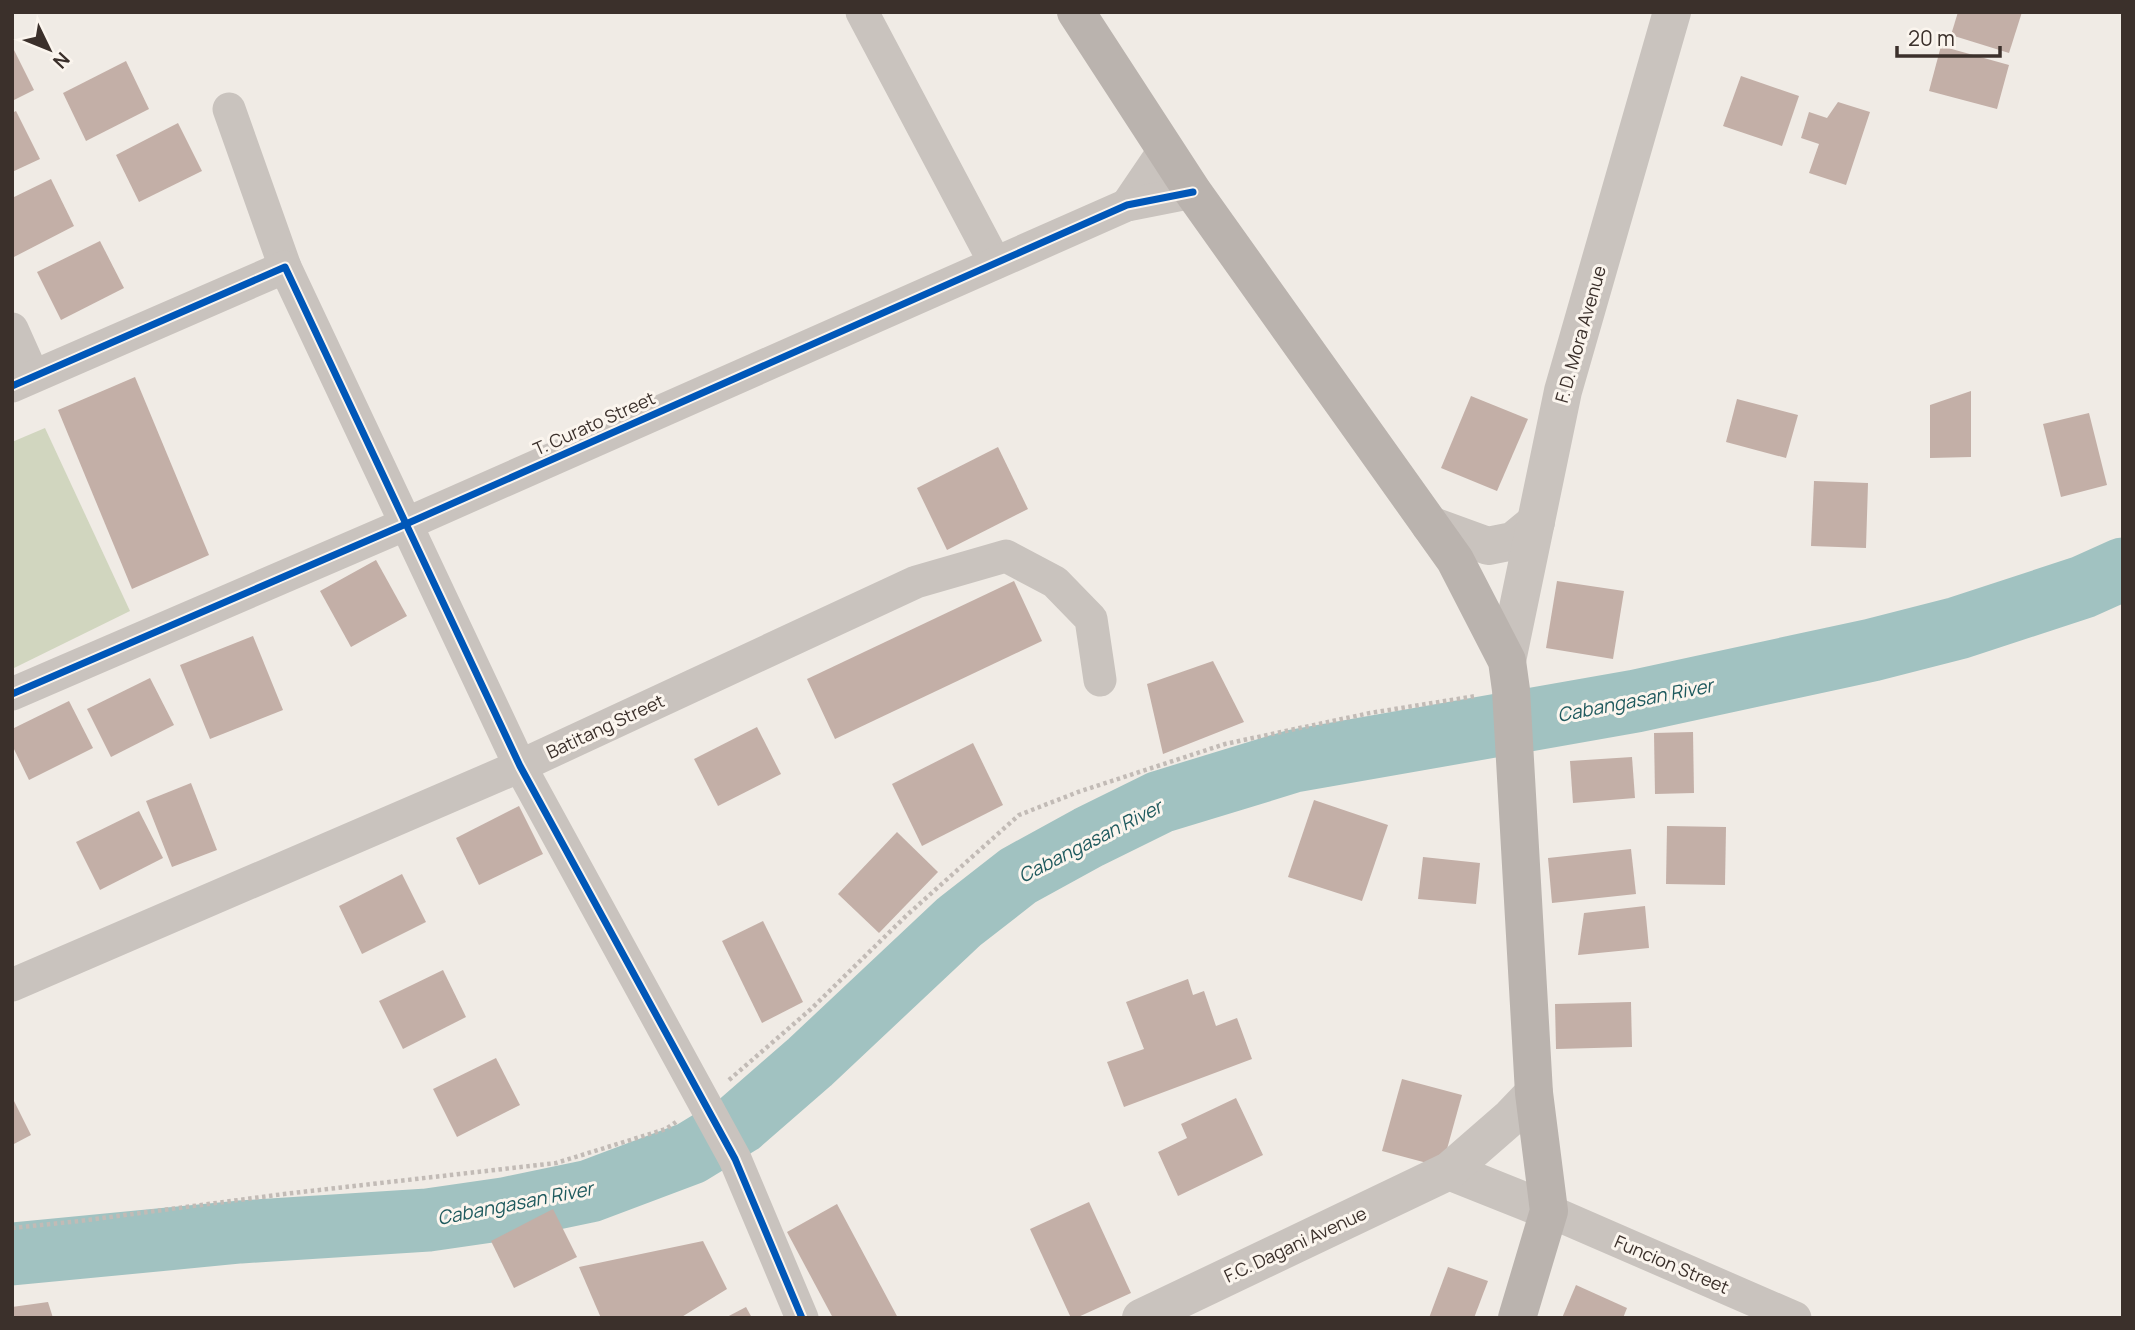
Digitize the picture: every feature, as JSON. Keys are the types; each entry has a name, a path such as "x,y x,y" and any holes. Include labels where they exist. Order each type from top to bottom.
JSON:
{"main road":[{"path":"1076,12 1193,192 1455,560 1510,695 1534,1093 1549,1211 1517,1318"}],"street":[{"path":"862,12 995,263"},
{"name":"F. D. Mora Avenue","path":"1510,695 1535,522 1563,391 1672,12"},
{"path":"229,109 285,267 520,766 735,1159 802,1318"},
{"path":"1127,205 1165,149"},
{"name":"T. Curato Street","path":"12,694 406,524 1127,205 1193,192"},
{"path":"12,329 23,381 285,267"},
{"path":"1430,525 1488,546 1513,541 1535,522"},
{"name":"Batitang Street","path":"12,985 520,766 916,582 1006,556 1055,582 1091,619 1100,680"},
{"name":"F.C. Dagani Avenue","path":"1140,1318 1449,1171 1511,1117 1534,1093"},
{"path":"1449,1171 1549,1211"},
{"name":"Funcion Street","path":"1549,1211 1795,1318"}],"path":[{"path":"12,1227 556,1163 666,1129 705,1103 811,1009 907,915 1019,815 1077,792 1225,744 1370,713 1510,695"}],"green space":[{"path":"45,428 130,611 12,669 12,442"}],"building":[{"path":"1958,12 2022,12 2009,53 1951,35"},
{"path":"12,46 34,90 12,101"},
{"path":"1941,46 2009,65 1997,109 1929,91"},
{"path":"126,61 149,109 86,141 63,93"},
{"path":"1741,76 1799,96 1782,146 1723,126"},
{"path":"1838,102 1870,112 1846,185 1809,173 1819,144 1801,138 1809,112 1827,118"},
{"path":"16,111 40,159 12,172 12,113"},
{"path":"178,123 202,171 139,202 116,155"},
{"path":"51,179 74,226 12,258 12,198"},
{"path":"100,241 124,288 61,320 37,272"},
{"path":"135,377 209,555 132,589 58,410"},
{"path":"1971,391 1971,457 1930,458 1930,405"},
{"path":"1471,396 1528,419 1497,491 1441,468"},
{"path":"1737,399 1798,415 1786,458 1726,442"},
{"path":"2089,413 2107,485 2061,497 2043,424"},
{"path":"998,447 1028,509 947,550 917,488"},
{"path":"1814,481 1868,483 1866,548 1811,546"},
{"path":"376,560 407,616 351,647 320,591"},
{"path":"1014,581 1042,641 835,739 807,679"},
{"path":"1557,581 1624,591 1613,659 1546,648"},
{"path":"253,636 283,710 210,739 180,665"},
{"path":"1213,661 1244,722 1163,754 1147,684"},
{"path":"150,678 174,725 111,757 87,709"},
{"path":"69,701 93,748 29,780 12,745 12,729"},
{"path":"757,727 781,774 718,806 694,759"},
{"path":"1693,732 1694,793 1655,794 1654,733"},
{"path":"973,743 1003,805 922,846 892,784"},
{"path":"1632,757 1635,798 1573,803 1570,761"},
{"path":"191,783 217,850 172,867 146,801"},
{"path":"1314,800 1388,825 1362,901 1288,877"},
{"path":"519,806 543,854 479,885 456,838"},
{"path":"139,811 163,858 100,890 76,842"},
{"path":"1667,826 1726,827 1725,885 1666,884"},
{"path":"897,832 938,872 879,933 838,894"},
{"path":"1631,849 1636,894 1552,903 1548,858"},
{"path":"1423,857 1480,863 1476,904 1418,899"},
{"path":"402,874 426,922 362,954 339,906"},
{"path":"1645,906 1649,948 1578,955 1584,913"},
{"path":"763,921 803,1002 762,1023 722,941"},
{"path":"443,970 466,1017 403,1049 379,1001"},
{"path":"1188,979 1193,995 1204,991 1216,1026 1237,1018 1252,1059 1124,1107 1107,1062 1144,1049 1126,1002"},
{"path":"1631,1002 1632,1047 1556,1049 1555,1004"},
{"path":"496,1058 520,1105 457,1137 433,1089"},
{"path":"1402,1079 1462,1095 1442,1167 1382,1151"},
{"path":"12,1097 31,1135 12,1145"},
{"path":"1236,1098 1263,1155 1178,1196 1158,1152 1187,1138 1181,1124"},
{"path":"1089,1202 1131,1293 1071,1318 1030,1229"},
{"path":"837,1204 898,1318 833,1318 787,1232"},
{"path":"553,1209 577,1257 514,1288 491,1241"},
{"path":"703,1241 727,1289 680,1318 601,1318 579,1267"},
{"path":"1448,1267 1488,1281 1474,1318 1429,1318"},
{"path":"1576,1285 1627,1308 1623,1318 1562,1318"},
{"path":"48,1302 53,1318 12,1318 12,1307"},
{"path":"746,1307 752,1318 725,1318"}],"waterway":[{"name":"Cabangasan River","path":"12,1254 240,1232 428,1220 504,1209 590,1191 691,1153 740,1123 810,1062 959,922 1018,876 1160,802 1294,761 1636,701 1872,650 1958,628 2083,587 2123,569"}],"cycle path":[{"path":"12,694 406,524 1127,205 1193,192"},
{"path":"12,386 285,267 520,766 735,1159 802,1318"}]}
